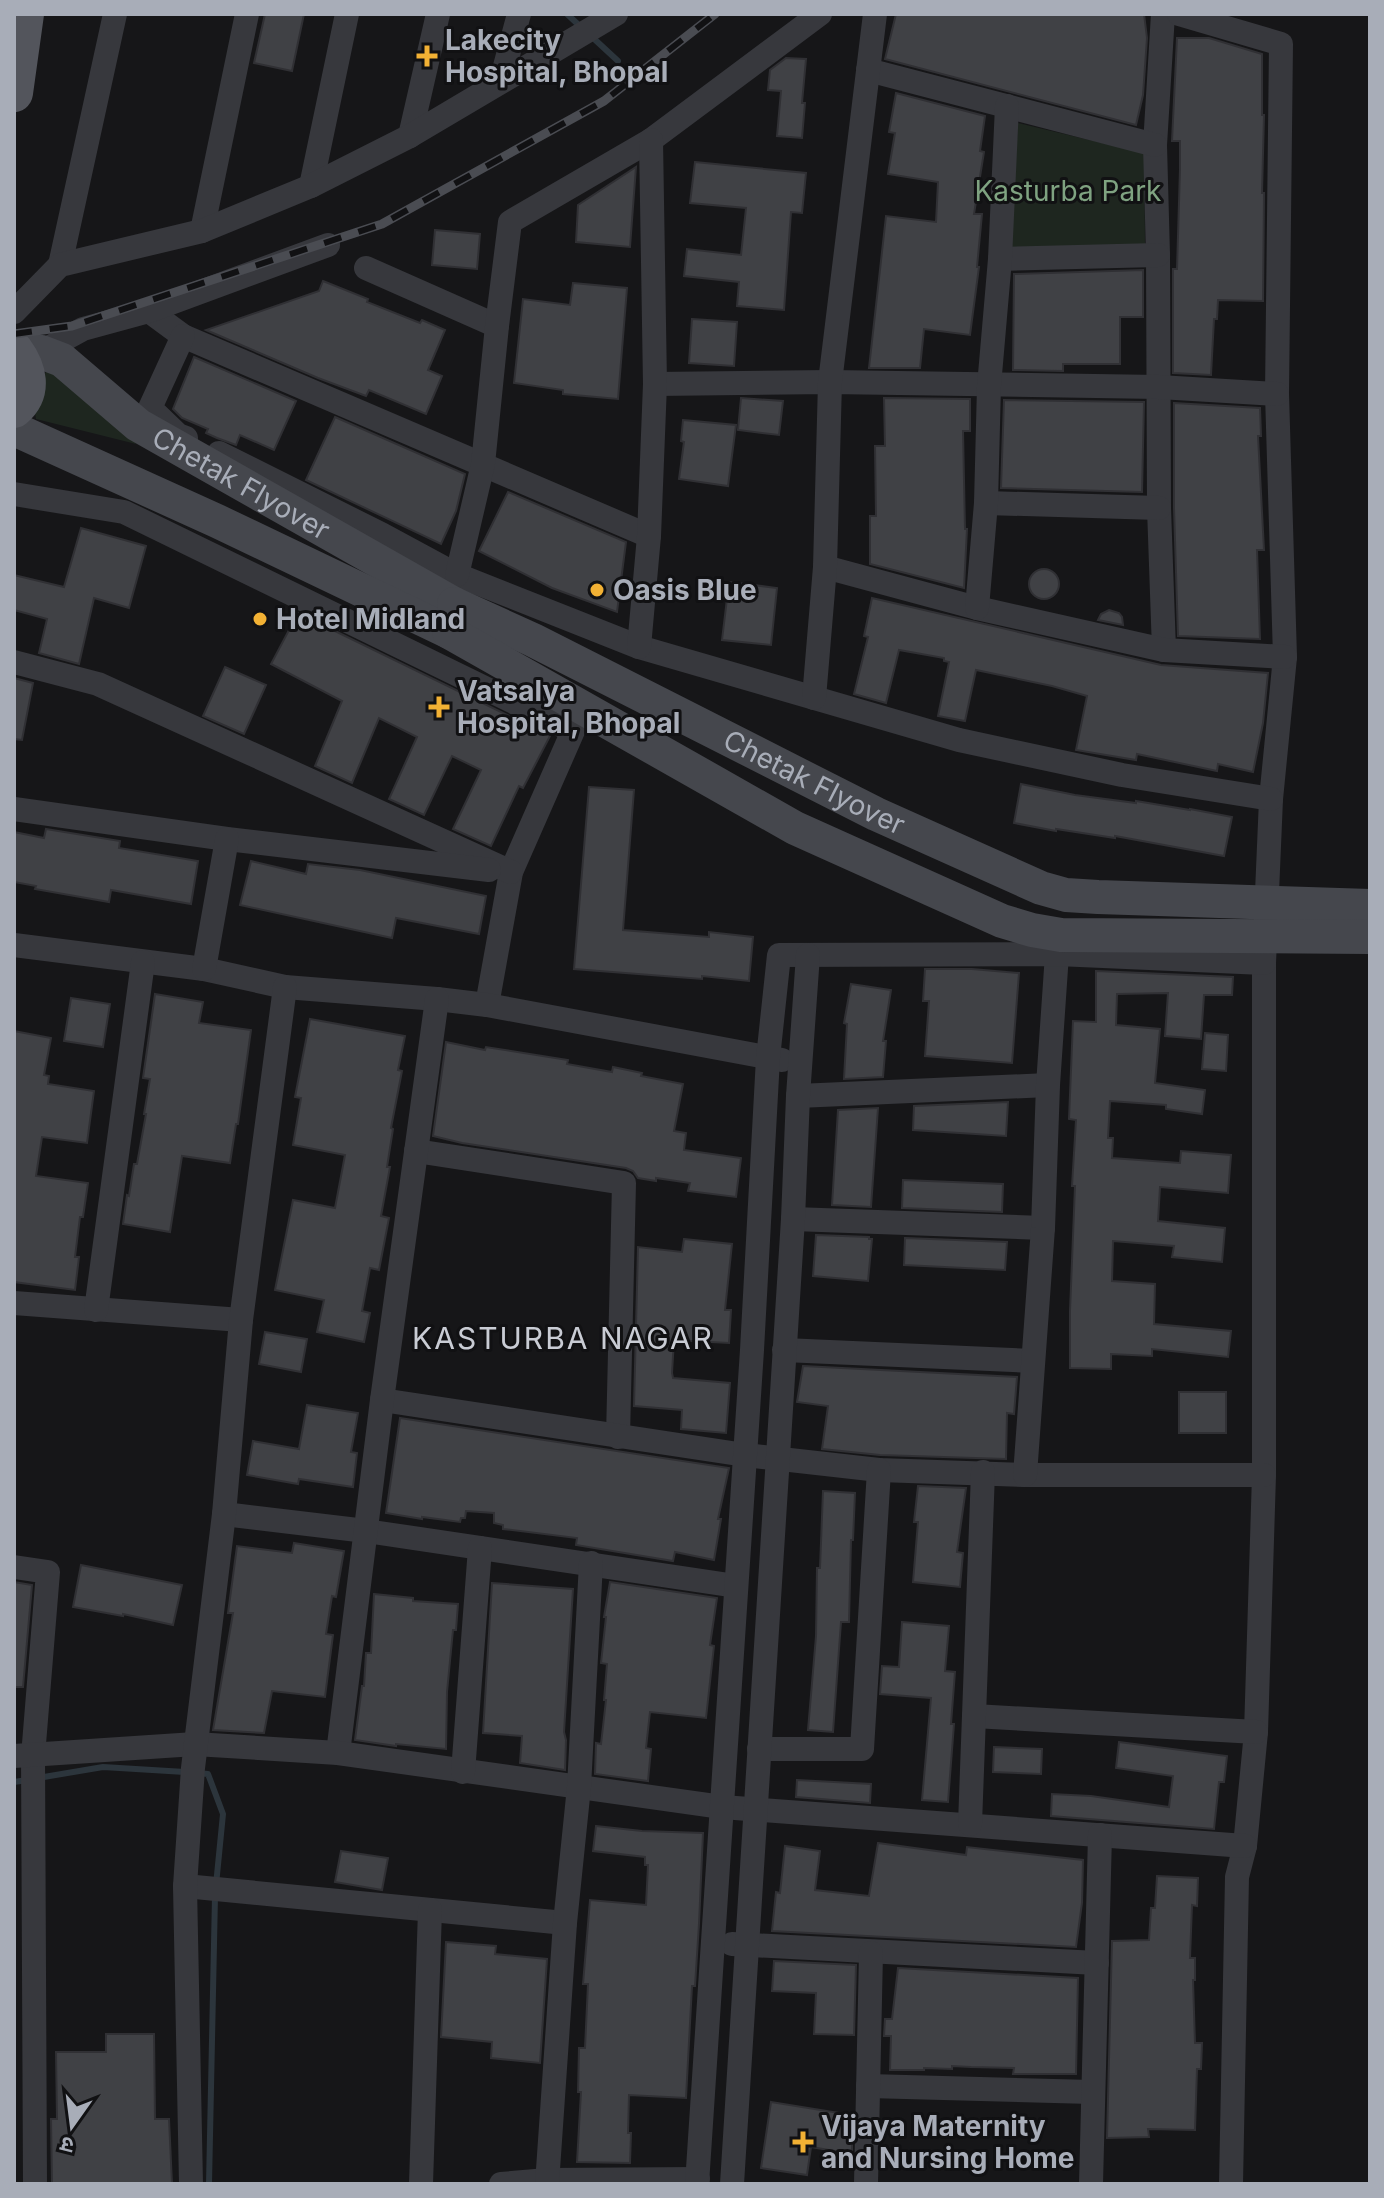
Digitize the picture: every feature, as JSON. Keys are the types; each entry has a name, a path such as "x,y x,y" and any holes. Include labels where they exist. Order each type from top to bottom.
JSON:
{"main road":[{"path":"14,409 26,392 28,377 23,351"},
{"name":"Chetak Flyover","path":"23,351 62,360 138,425 454,604 795,828 1002,921 1061,935 1370,937"},
{"name":"Chetak Flyover","path":"14,429 217,521 454,604 546,647 876,814 1041,888 1066,895 1098,897 1370,906"}],"street":[{"path":"14,312 60,265 115,14"},
{"path":"202,231 247,14"},
{"path":"311,186 347,14"},
{"path":"410,136 438,14"},
{"path":"501,81 519,14"},
{"path":"454,604 483,464 510,222 651,140 820,14"},
{"path":"814,698 825,567 830,382 875,14"},
{"path":"1163,14 1155,145 1159,508 1164,650"},
{"path":"1179,14 1281,44 1277,394 1285,657 1271,799 1264,963 1264,1475 1256,1732 1245,1846 1237,1877 1231,2184"},
{"path":"60,265 202,231 311,186 410,136 607,19"},
{"path":"868,70 1155,145"},
{"path":"977,608 986,503 989,386 1000,259 1007,106"},
{"path":"639,647 649,536 655,384 651,140"},
{"path":"23,351 83,329 149,311 328,245"},
{"path":"1000,259 1158,255"},
{"path":"366,268 497,326"},
{"path":"149,311 183,336 649,536"},
{"path":"183,336 150,408 178,435 383,535 454,604 639,647 959,740 1122,775 1271,799"},
{"path":"655,384 830,382 1159,387 1277,394"},
{"path":"14,494 124,512 573,731 511,872 487,1005"},
{"path":"986,503 1159,508"},
{"path":"825,567 977,608 1164,650 1285,657"},
{"path":"14,662 98,684 511,872"},
{"path":"14,809 227,839 511,872"},
{"path":"204,969 227,839"},
{"path":"14,945 204,969 285,987 487,1005 800,1064"},
{"path":"501,2184 698,2182 768,1058 779,955 1057,954 1264,963"},
{"path":"1025,1475 1043,1228 1057,954"},
{"path":"732,2184 808,955"},
{"path":"96,1310 143,962"},
{"path":"191,2184 185,1886 193,1766 224,1514 241,1320 285,987"},
{"path":"338,1753 437,999"},
{"path":"798,1096 1048,1085"},
{"path":"416,1151 624,1183 618,1437"},
{"path":"793,1219 1043,1228"},
{"path":"14,1303 241,1320"},
{"path":"784,1350 1033,1361"},
{"path":"382,1400 745,1455 879,1470 1025,1475 1264,1475"},
{"path":"759,1749 862,1749 879,1470"},
{"path":"970,1824 983,1472"},
{"path":"224,1514 366,1531 736,1586"},
{"path":"463,1772 480,1548"},
{"path":"547,2182 565,1923 579,1787 591,1563"},
{"path":"14,1567 48,1572 24,1756 35,2184"},
{"path":"974,1716 1256,1732"},
{"path":"24,1756 193,1766 338,1753 722,1807 1245,1846"},
{"path":"1091,2184 1100,1835"},
{"path":"185,1886 565,1923"},
{"path":"421,2184 430,1910"},
{"path":"714,1943 1097,1963"},
{"path":"866,2184 871,1953"},
{"path":"868,2086 1092,2092"},
{"path":"699,2149 733,2151"}],"green space":[{"name":"Kasturba Park","path":"1018,123 1144,153 1145,244 1010,248"},
{"path":"48,369 131,435 136,444 36,419 36,392"}],"building":[{"path":"265,14 304,14 292,71 254,63"},
{"path":"896,14 1144,14 1147,38 1143,95 1136,125 885,59"},
{"path":"1177,38 1209,38 1262,54 1263,301 1218,300 1211,375 1173,373 1173,269 1177,269 1180,169 1180,141 1172,141"},
{"path":"786,58 806,59 802,138 777,136 781,91 768,90 770,70"},
{"path":"896,93 985,116 980,151 984,152 974,214 982,214 979,267 970,335 924,329 920,368 869,368 886,216 936,222 938,182 888,174 895,133 889,132"},
{"path":"695,162 806,173 802,213 791,212 784,310 737,306 739,282 684,276 687,249 741,255 746,208 690,203"},
{"path":"636,167 630,247 576,242 578,205"},
{"path":"435,230 480,234 477,269 432,265"},
{"path":"1143,270 1143,317 1120,317 1120,364 1063,364 1063,371 1013,370 1014,274"},
{"path":"323,281 368,299 367,302 445,330 428,370 442,376 426,414 369,390 366,396 318,378 206,330 319,291"},
{"path":"573,283 627,288 618,399 563,394 563,390 514,383 523,299 570,305"},
{"path":"692,319 737,322 734,366 689,363"},
{"path":"194,357 296,401 274,450 240,435 236,445 217,438 206,433 208,429 182,418 173,409"},
{"path":"741,398 783,401 779,435 738,430"},
{"path":"884,398 970,399 970,431 963,431 967,529 964,588 870,564 870,516 876,516 875,446 885,446"},
{"path":"1004,400 1144,402 1142,492 1001,488"},
{"path":"1174,403 1260,408 1261,436 1258,436 1264,550 1257,550 1260,639 1178,636"},
{"path":"335,417 465,474 456,511 441,544 306,480"},
{"path":"683,420 736,425 728,486 679,479 684,442 681,441"},
{"path":"508,492 626,542 617,612 552,588 479,551"},
{"path":"81,528 146,546 129,608 94,598 79,664 39,653 47,619 14,610 14,575 64,587"},
{"path":"1044,569 1054,574 1059,584 1054,594 1044,599 1034,594 1029,584 1034,574"},
{"path":"729,582 777,588 771,645 722,640"},
{"path":"872,598 1161,665 1268,673 1263,723 1253,772 1218,764 1217,771 1137,754 1136,760 1076,750 1087,696 976,670 965,721 938,716 949,662 944,658 899,650 886,703 854,694 868,637 864,636"},
{"path":"1109,610 1119,613 1123,625 1098,620 1101,614"},
{"path":"298,613 550,736 523,788 519,786 491,846 453,829 481,770 452,756 424,815 389,799 417,737 379,718 352,783 315,766 342,701 271,664"},
{"path":"225,667 266,685 244,734 203,716"},
{"path":"14,678 33,683 22,740 14,739"},
{"path":"1021,784 1075,795 1136,801 1232,817 1224,856 1115,836 1056,831 1014,823"},
{"path":"589,787 634,790 623,930 709,937 709,932 753,937 749,981 574,969"},
{"path":"46,829 120,841 119,848 198,861 191,904 111,890 109,902 35,889 36,886 14,882 14,832 44,838"},
{"path":"251,861 306,874 308,864 360,870 486,896 479,934 396,918 392,938 240,905"},
{"path":"925,969 1019,973 1012,1063 925,1056 929,1001 923,1001"},
{"path":"1096,971 1233,977 1232,995 1204,995 1201,1039 1165,1036 1168,993 1117,994 1116,1025 1160,1029 1155,1083 1205,1090 1202,1114 1166,1109 1166,1105 1110,1101 1108,1138 1113,1138 1112,1158 1180,1163 1181,1151 1231,1155 1228,1193 1160,1187 1158,1221 1225,1228 1222,1262 1172,1257 1174,1246 1113,1241 1112,1281 1155,1284 1154,1324 1231,1331 1228,1357 1152,1349 1152,1356 1111,1354 1111,1369 1070,1368 1075,1186 1072,1186 1076,1120 1069,1119 1073,1021 1096,1022"},
{"path":"851,984 891,990 883,1041 886,1041 883,1077 844,1079 847,1024 844,1023"},
{"path":"155,994 203,1002 199,1023 251,1030 230,1163 182,1156 170,1232 123,1224 146,1114 150,1079 143,1078"},
{"path":"71,998 110,1004 103,1047 64,1041"},
{"path":"310,1019 405,1036 391,1128 387,1167 390,1167 381,1216 389,1218 379,1270 370,1268 362,1311 370,1313 364,1342 317,1332 324,1300 275,1290 293,1200 335,1208 345,1155 293,1145 301,1098 295,1097"},
{"path":"14,1031 51,1038 44,1075 49,1076 48,1084 94,1091 87,1143 42,1137 36,1176 88,1183 75,1257 79,1257 75,1290 14,1282"},
{"path":"1205,1033 1228,1035 1226,1071 1202,1069"},
{"path":"446,1042 568,1060 567,1064 612,1072 613,1067 683,1084 674,1131 686,1133 684,1150 741,1158 736,1197 688,1191 690,1183 638,1178 626,1168 433,1136"},
{"path":"1008,1102 1006,1136 913,1130 914,1106"},
{"path":"878,1108 871,1207 832,1205 838,1110"},
{"path":"903,1180 1003,1184 1002,1212 902,1208"},
{"path":"816,1235 872,1239 868,1281 813,1276"},
{"path":"905,1238 1007,1242 1005,1270 904,1265"},
{"path":"684,1239 732,1244 725,1310 731,1310 729,1343 674,1340 672,1373 673,1378 730,1383 726,1433 681,1429 682,1410 634,1406 638,1247 682,1252"},
{"path":"265,1332 307,1339 301,1372 259,1364"},
{"path":"803,1366 1017,1377 1014,1414 1007,1413 1006,1459 880,1455 822,1449 828,1406 797,1402"},
{"path":"1179,1392 1226,1392 1226,1433 1179,1433"},
{"path":"307,1405 358,1413 351,1452 357,1453 353,1487 299,1479 298,1484 247,1475 253,1441 299,1449"},
{"path":"400,1418 729,1468 718,1519 721,1519 714,1560 675,1552 673,1561 576,1545 577,1538 503,1529 503,1525 494,1523 494,1513 466,1511 465,1518 461,1518 460,1522 386,1513"},
{"path":"918,1486 966,1488 957,1552 963,1553 960,1587 913,1582"},
{"path":"823,1491 855,1493 849,1622 841,1622 833,1732 808,1730"},
{"path":"294,1543 344,1551 326,1634 333,1635 325,1697 272,1691 264,1733 213,1730 233,1613 228,1613 237,1546 292,1553"},
{"path":"81,1565 182,1585 173,1625 73,1607"},
{"path":"14,1582 32,1585 23,1687 14,1687"},
{"path":"610,1582 717,1598 710,1645 714,1646 706,1718 650,1712 646,1748 651,1749 648,1781 595,1774 596,1743 601,1744 606,1700 607,1664 601,1663"},
{"path":"492,1583 573,1589 564,1732 565,1770 520,1763 522,1736 483,1733"},
{"path":"374,1594 458,1604 447,1692 446,1749 355,1740 366,1653 371,1653"},
{"path":"902,1622 949,1626 945,1671 955,1672 948,1802 922,1800 931,1698 880,1694 882,1666 899,1667"},
{"path":"1119,1742 1227,1756 1224,1782 1219,1782 1214,1829 1051,1816 1052,1794 1169,1807 1173,1776 1116,1768"},
{"path":"994,1747 1042,1749 1041,1774 993,1772"},
{"path":"797,1780 871,1784 870,1803 796,1797"},
{"path":"596,1826 703,1833 686,2098 629,2095 630,2163 577,2162 581,2092 578,2092 579,2048 585,2048 588,1984 583,1984 590,1900 646,1905 648,1865 645,1865 645,1857 593,1851"},
{"path":"878,1843 966,1855 967,1847 1083,1860 1082,1903 1076,1947 772,1931 785,1846 820,1851 815,1890 869,1896"},
{"path":"341,1851 388,1858 382,1890 335,1882"},
{"path":"1157,1876 1198,1878 1197,1906 1192,1905 1190,1958 1195,1958 1195,2043 1202,2043 1201,2069 1197,2069 1195,2130 1148,2129 1149,2137 1107,2138 1112,1941 1149,1940"},
{"path":"446,1942 496,1946 495,1954 547,1959 540,2063 491,2058 492,2042 441,2037"},
{"path":"774,1961 856,1965 854,2035 814,2034 816,1993 772,1991"},
{"path":"898,1968 1078,1978 1076,2074 1013,2074 1014,2068 952,2066 952,2069 890,2070 891,2036 884,2036 885,2019 892,2019"},
{"path":"106,2034 154,2034 155,2119 169,2119 172,2184 52,2184 51,2119 57,2119 56,2052 106,2052"},
{"path":"771,2102 852,2115 852,2154 811,2147 807,2175 761,2168"}],"waterway":[{"path":"567,14 583,29"},
{"path":"591,36 618,61"},
{"path":"38,1778 103,1767 185,1772"},
{"path":"197,1773 208,1774 223,1814 216,1885"},
{"path":"14,1782 27,1780"},
{"path":"209,2184 215,1896"}],"railway":[{"path":"14,334 72,326 382,224 604,101 715,14"}],"place":[{"name":"Lakecity Hospital, Bhopal","path":"427,56"},
{"name":"Oasis Blue","path":"597,590"},
{"name":"Hotel Midland","path":"260,619"},
{"name":"Vatsalya Hospital, Bhopal","path":"439,707"},
{"name":"Vijaya Maternity and Nursing Home","path":"803,2142"}],"district":[{"name":"KASTURBA NAGAR","path":"563,1338"}]}
